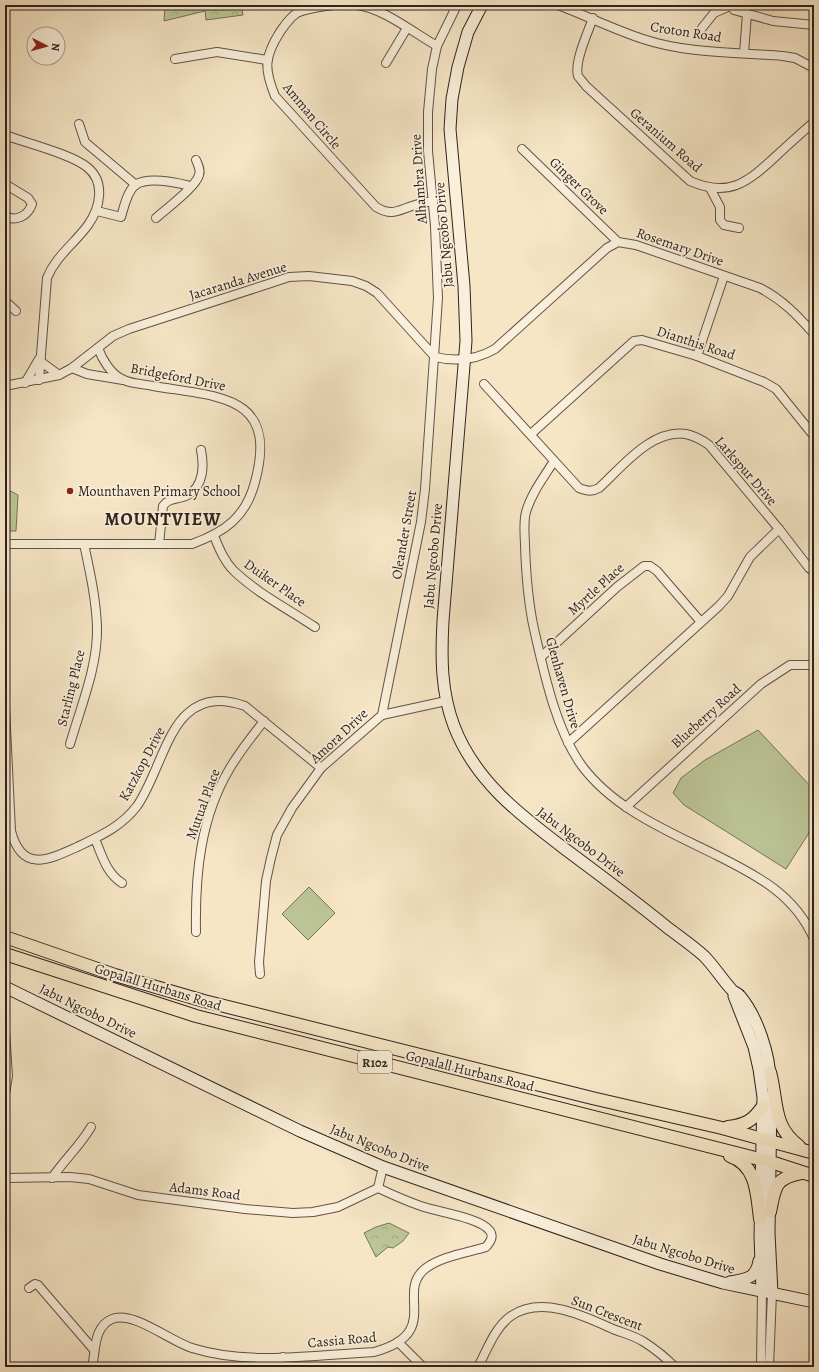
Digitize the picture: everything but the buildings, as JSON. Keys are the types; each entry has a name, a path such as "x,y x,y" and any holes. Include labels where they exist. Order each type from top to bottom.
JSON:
{"main road":[{"name":"Jabu Ngcobo Drive","path":"482,5 468,32 458,67 452,99 450,129 464,286 465,360 443,622 442,650 446,701 454,726 465,749 478,771 499,796 524,818 646,910 703,956 732,990 740,996 754,1020 761,1037 770,1072 765,1216 761,1253 767,1292"},
{"name":"Gopalall Hurbans Road","path":"5,937 115,975 204,1001 561,1090 767,1139 809,1152"},
{"name":"Gopalall Hurbans Road","path":"5,954 196,1016 766,1161 808,1174"},
{"name":"Jabu Ngcobo Drive","path":"5,987 300,1131 383,1167 585,1239 723,1283 767,1292"},
{"name":"Jabu Ngcobo Drive","path":"732,990 754,1047 759,1068 767,1139"},
{"path":"770,1072 775,1091 780,1127 786,1135 809,1152"},
{"path":"722,1128 747,1124 753,1120 763,1106"},
{"path":"693,1143 737,1158 751,1172 765,1216"},
{"path":"765,1216 779,1182 788,1175 808,1174"},
{"name":"Jabu Ngcobo Drive","path":"765,1216 769,1233 767,1292"},
{"path":"723,1283 745,1280 755,1274 758,1270 761,1253"},
{"path":"767,1292 814,1302"}],"street":[{"name":"Amman Circle","path":"333,5 298,13 290,19 272,45 267,60 268,80 275,96 376,207 384,212 396,213 414,205 433,201"},
{"path":"357,5 364,6 388,17 437,46"},
{"name":"Alhambra Drive","path":"435,357 438,298 433,201 428,151 428,112 432,68 437,46 457,5"},
{"name":"Croton Road","path":"558,5 643,39 672,46 795,58 814,68"},
{"path":"702,28 714,13 730,6 734,10 750,15 791,24 814,25"},
{"path":"747,53 750,15"},
{"name":"Geranium Road","path":"592,18 577,69 579,77 586,86 690,181 716,189 740,184 753,177 814,122"},
{"path":"386,63 407,28"},
{"path":"175,59 217,52 267,60"},
{"path":"79,124 85,142 136,185"},
{"path":"5,135 77,161 88,168 99,184 100,198 97,211 87,226 52,264 47,278 39,380"},
{"name":"Ginger Grove","path":"522,149 618,242"},
{"path":"156,218 191,186 200,174 196,160"},
{"path":"97,211 121,217 129,194 136,185 156,180 191,186"},
{"path":"5,184 28,198 32,204 30,209 18,219 5,216"},
{"path":"710,188 720,207 720,220 724,225 739,228"},
{"name":"Rosemary Drive","path":"465,360 483,356 495,349 608,248 618,242 636,245 760,288 776,296 793,310 814,334"},
{"name":"Jacaranda Avenue","path":"5,386 59,375 72,368 113,336 136,326 268,284 289,278 309,276 352,281 377,293 435,357"},
{"path":"697,356 724,276"},
{"path":"5,300 16,311"},
{"name":"Dianthis Road","path":"531,434 634,341 650,341 697,356 764,382 776,389 814,436"},
{"name":"Bridgeford Drive","path":"5,544 192,544 214,536 234,521 252,495 259,468 261,449 260,433 254,420 244,409 233,401 211,395 124,380 110,368 101,357 98,348"},
{"path":"435,357 445,360 465,360"},
{"name":"Oleander Street","path":"382,714 421,522 435,357"},
{"path":"40,359 59,375"},
{"path":"25,383 40,359"},
{"path":"72,368 87,374 124,380"},
{"name":"Larkspur Drive","path":"484,384 579,488 586,491 593,491 643,448 658,438 673,434 695,436 709,445 814,572"},
{"path":"159,544 163,506 169,500 188,495 200,482 203,461 201,450"},
{"name":"Glenhaven Drive","path":"554,461 529,502 525,514 527,581 531,616 541,657 561,728 568,744 582,766 594,780 626,807 766,881 783,894 810,930 814,938"},
{"path":"568,744 728,596 750,557 779,529"},
{"name":"Duiker Place","path":"214,536 224,558 233,570 253,586 315,627"},
{"name":"Starling Place","path":"70,744 92,668 97,628 95,594 84,544"},
{"name":"Myrtle Place","path":"541,657 617,587 644,566 650,566 657,571 701,622"},
{"name":"Blueberry Road","path":"626,807 766,680 790,665 814,665"},
{"name":"Katzkop Drive","path":"5,707 8,831 18,850 36,860 44,860 55,857 113,830 124,821 137,805 180,720 195,708 215,701 231,702 245,706 321,768"},
{"name":"Amora Drive","path":"260,974 258,962 266,881 277,835 292,808 321,768 382,714 446,701"},
{"name":"Mutual Place","path":"196,932 196,879 205,828 220,787 230,769 264,721"},
{"path":"95,839 108,870 114,878 122,883"},
{"path":"5,1031 8,1076 5,1094"},
{"path":"52,1178 61,1164 85,1137 91,1127"},
{"path":"378,1188 383,1167"},
{"name":"Adams Road","path":"5,1178 70,1177 89,1179 138,1195 245,1209 293,1213 313,1212 338,1207 378,1188"},
{"name":"Cassia Road","path":"92,1367 97,1338 102,1327 111,1319 122,1316 134,1319 180,1344 211,1353 283,1357 374,1352 388,1348 398,1342 410,1330 414,1323 414,1292 419,1276 426,1268 444,1259 486,1247 491,1242 491,1236 490,1231 476,1222 424,1207 378,1188"},
{"path":"29,1288 35,1284 38,1285 94,1350"},
{"path":"761,1367 767,1292"},
{"path":"767,1292 769,1367"},
{"name":"Sun Crescent","path":"478,1367 495,1334 507,1319 523,1310 558,1308 585,1317 644,1342 675,1367"},
{"path":"398,1342 423,1367"},
{"path":"272,1367 283,1357"}],"green space":[{"path":"165,5 241,5 243,15 206,20 205,11 164,21"},
{"path":"5,488 18,495 16,531 5,531"},
{"path":"758,730 814,790 814,825 786,869 684,805 673,793 681,778 705,760"},
{"path":"309,887 335,913 308,940 282,914"},
{"path":"389,1223 409,1233 403,1241 393,1248 388,1247 376,1257 364,1233"}],"place":[{"name":"Mounthaven Primary School","path":"70,491"}],"district":[{"name":"MOUNTVIEW","path":"163,519"}]}
